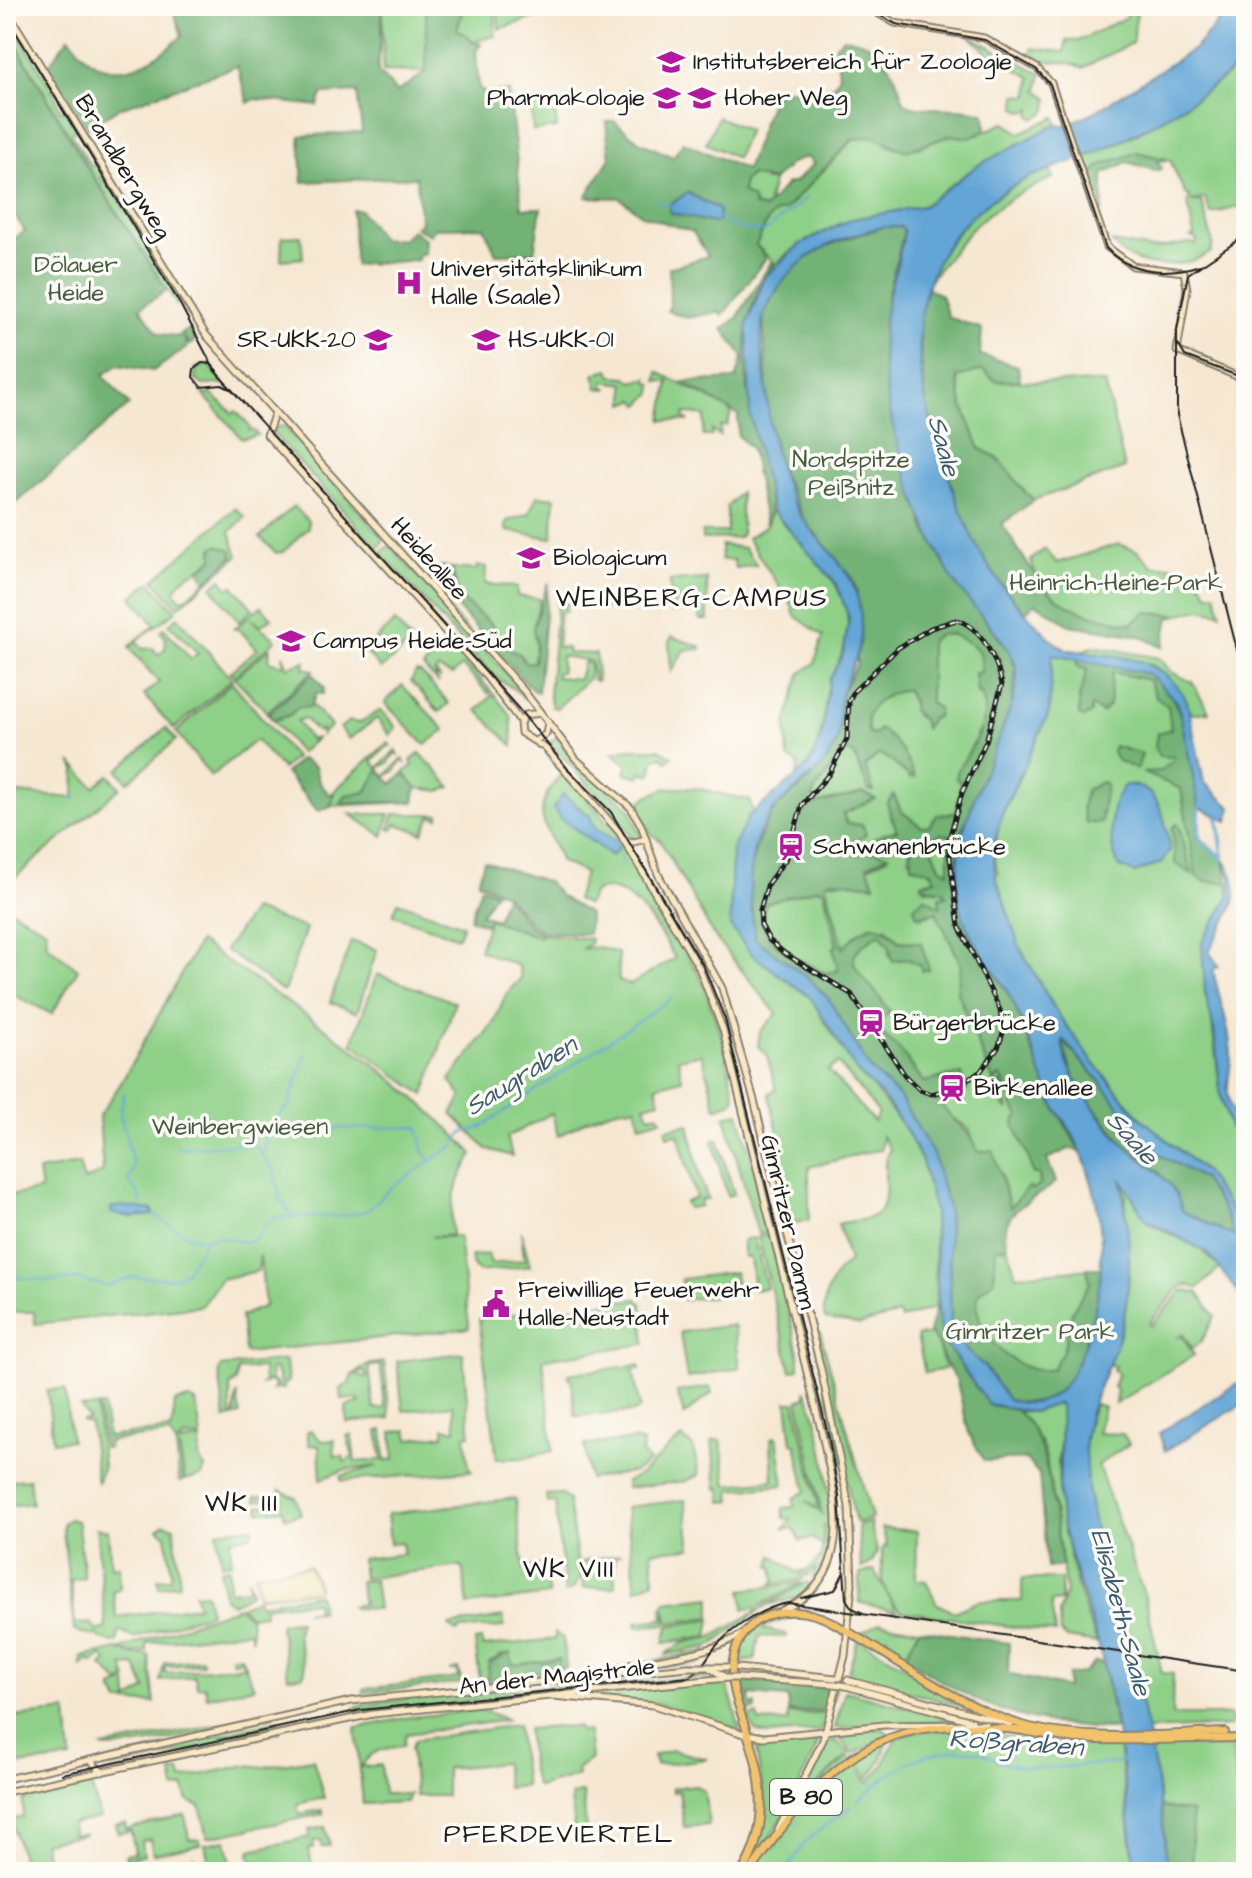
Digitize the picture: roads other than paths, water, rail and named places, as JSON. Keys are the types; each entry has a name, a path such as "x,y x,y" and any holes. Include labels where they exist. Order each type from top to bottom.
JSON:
{"highway":[{"name":"B 80","path":"742,1872 752,1852 762,1808 760,1774 748,1735"},
{"name":"B 80","path":"750,1872 770,1844"}],"main road":[{"path":"865,6 895,23 984,38 1043,73 1055,98 1100,235 1113,255 1139,268 1184,272 1187,289 1177,351 1246,380"},
{"name":"Brandbergweg","path":"6,9 212,342 272,410"},
{"path":"272,410 272,426 285,425"},
{"name":"Heideallee","path":"272,410 540,713"},
{"name":"Heideallee","path":"272,426 267,435 484,674 520,721"},
{"path":"528,712 540,713 548,719 576,759 631,808 646,839 634,842 624,840 589,795 545,748 522,735 520,721 528,712"},
{"path":"534,742 546,734 548,719"},
{"name":"Gimritzer Damm","path":"646,839 658,874 722,988 754,1100 847,1490 852,1571 849,1632"},
{"name":"Gimritzer Damm","path":"624,840 691,952 715,1003 825,1449 835,1526 832,1564 814,1591 781,1611"},
{"path":"592,1677 639,1661 714,1648 781,1611"},
{"name":"B 80","path":"781,1611 809,1613 849,1632"},
{"name":"B 80","path":"746,1631 735,1652 732,1672 748,1735"},
{"path":"770,1844 794,1803 826,1732 849,1632"},
{"name":"An der Magistrale","path":"849,1632 962,1698 1028,1727"},
{"name":"An der Magistrale","path":"6,1779 93,1762 351,1701 688,1667 727,1667"},
{"path":"708,1667 727,1678"},
{"name":"An der Magistrale","path":"738,1668 834,1680 1028,1727 1080,1736"},
{"name":"An der Magistrale","path":"6,1792 373,1714 727,1678 834,1680"},
{"name":"An der Magistrale","path":"846,1683 985,1724 1016,1730"},
{"path":"549,1695 653,1705 748,1735 790,1737 884,1725 985,1724"},
{"name":"B 80","path":"770,1844 821,1780 871,1745 926,1728 1016,1730 1080,1736 1225,1735 1246,1738"},
{"path":"93,1762 102,1772"},
{"path":"91,1774 93,1762"}],"water":[{"path":"1232,6 1246,6 1246,59 1229,73 1194,99 1137,133 1088,156 1024,180 989,202 961,227 941,256 927,287 921,321 920,357 935,434 967,525 993,572 1031,618 1065,649 1135,660 1164,673 1187,701 1204,782 1231,807 1228,821 1199,807 1178,703 1149,674 1052,655 1049,713 1002,813 994,846 995,875 1020,948 1056,1011 1096,1066 1141,1118 1204,1171 1246,1232 1246,1303 1208,1253 1145,1219 1121,1178 1127,1216 1127,1296 1120,1334 1088,1420 1085,1450 1093,1522 1139,1693 1162,1817 1167,1872 1135,1872 1113,1708 1061,1518 1059,1403 1033,1412 988,1404 945,1343 939,1327 934,1210 922,1161 906,1130 883,1097 857,1072 810,997 751,954 730,926 732,850 749,816 810,765 822,733 829,680 843,654 849,618 836,584 772,510 750,414 747,325 765,277 800,244 852,219 923,206 978,165 1051,127 1069,124 1096,111 1195,48","holes":["883,227 901,227 904,231 884,320 883,351 885,384 900,452 923,519 951,577 1006,647 1016,667 1016,686 1011,706 973,802 961,842 958,863 960,905 969,931 1013,1002 1051,1100 1072,1133 1085,1162 1099,1220 1100,1279 1087,1338 1064,1386 1049,1398 1030,1403 1008,1400 984,1366 966,1350 951,1324 948,1208 933,1154 899,1096 870,1069 828,998 807,977 755,939 750,888 758,836 777,807 818,770 832,752 837,741 842,692 861,636 856,591 838,561 803,519 782,474 767,403 763,316 783,281 807,258 835,242","1063,1040 1099,1080 1154,1152 1202,1178 1223,1209 1235,1237 1182,1211 1174,1190 1167,1182 1117,1137 1076,1080 1068,1064"]},
{"path":"688,193 718,209 719,220 714,223 670,213 669,205"},
{"path":"1125,785 1137,786 1154,798 1160,807 1170,850 1161,863 1135,873 1119,867 1111,836 1112,813"},
{"path":"563,794 590,816 595,828 618,842 619,849 611,856 560,818 553,808"},
{"path":"1223,858 1231,871 1236,895 1209,952 1219,966 1213,970 1230,1045 1228,1093 1246,1157 1231,1130 1221,1098 1214,1030 1205,993 1202,943 1230,896 1231,879"},
{"path":"111,1208 153,1210 154,1215 130,1217 111,1213"},
{"path":"1246,1378 1246,1402 1165,1451 1159,1433"}],"waterway":[{"path":"719,218 730,226 764,232 808,197"},
{"path":"658,201 669,205"},
{"path":"71,798 77,799"},
{"path":"1199,807 1199,838 1223,858"},
{"path":"1218,818 1223,856"},
{"path":"619,856 623,863"},
{"name":"Saugraben","path":"6,1276 49,1281 76,1279 108,1286 132,1277 175,1278 186,1271 205,1240 216,1236 243,1242 254,1240 271,1218 340,1216 367,1211 392,1187 452,1147 462,1133 480,1128 671,999"},
{"path":"264,1152 267,1131 289,1104 306,1053"},
{"path":"124,1093 120,1113 134,1167 128,1180 140,1196 141,1207"},
{"path":"317,1129 418,1127 424,1152 431,1161"},
{"path":"177,1148 254,1144 274,1170 280,1199 293,1217"},
{"path":"154,1215 186,1235 203,1239"},
{"name":"Roßgraben","path":"858,1801 896,1770 940,1752 974,1751 1010,1765 1036,1768 1113,1764 1124,1759"},
{"name":"Roßgraben","path":"785,1872 807,1840 850,1807"}],"tram line":[{"path":"862,6 896,24 985,40 1036,69 1050,84 1106,248 1126,263 1150,270 1175,270 1200,265"},
{"path":"6,16 180,304 215,371 517,707 567,768 611,812 704,967 725,1019 829,1439 839,1496 846,1599 852,1608 863,1613"},
{"path":"1246,235 1188,274 1177,330 1177,415 1246,685"},
{"path":"1178,344 1185,356 1246,379"},
{"path":"217,371 211,364 202,363 194,369 193,377 201,387 222,385 230,389"},
{"path":"801,1598 835,1590 844,1572"},
{"path":"62,1774 361,1710 689,1677 714,1648 750,1618 788,1603 1246,1671"}],"railway":[{"path":"956,620 965,623 980,636 992,655 1002,684 986,741 962,793 948,843 959,926 1000,1010 1003,1033 998,1048 980,1072 947,1090 931,1094 920,1090 906,1077 851,994 784,953 769,940 761,925 760,910 768,883 787,857 802,805 829,774 847,739 849,701 854,691 898,648 931,628 956,620"}],"place":[{"name":"Institutsbereich für Zoologie","path":"671,62"},
{"name":"Pharmakologie","path":"667,98"},
{"name":"Hoher Weg","path":"702,98"},
{"name":"Universitätsklinikum Halle (Saale)","path":"409,283"},
{"name":"SR-UKK-20","path":"378,340"},
{"name":"HS-UKK-01","path":"486,340"},
{"name":"Biologicum","path":"531,558"},
{"name":"Campus Heide-Süd","path":"291,641"},
{"name":"Schwanenbrücke","path":"791,847"},
{"name":"Bürgerbrücke","path":"871,1023"},
{"name":"Birkenallee","path":"952,1088"},
{"name":"Freiwillige Feuerwehr Halle-Neustadt","path":"496,1304"}],"district":[{"name":"WEINBERG-CAMPUS","path":"692,598"},
{"name":"WK III","path":"242,1503"},
{"name":"WK VIII","path":"569,1569"},
{"name":"PFERDEVIERTEL","path":"559,1834"}],"park label":[{"name":"Dölauer Heide","path":"76,279"},
{"name":"Nordspitze Peißnitz","path":"851,474"},
{"name":"Heinrich-Heine-Park","path":"1116,583"},
{"name":"Weinbergwiesen","path":"240,1127"},
{"name":"Gimritzer Park","path":"1030,1332"}],"water label":[{"name":"Saale","path":"944,446"},
{"name":"Saale","path":"1132,1138"},
{"name":"Elisabeth-Saale","path":"1121,1612"}]}
